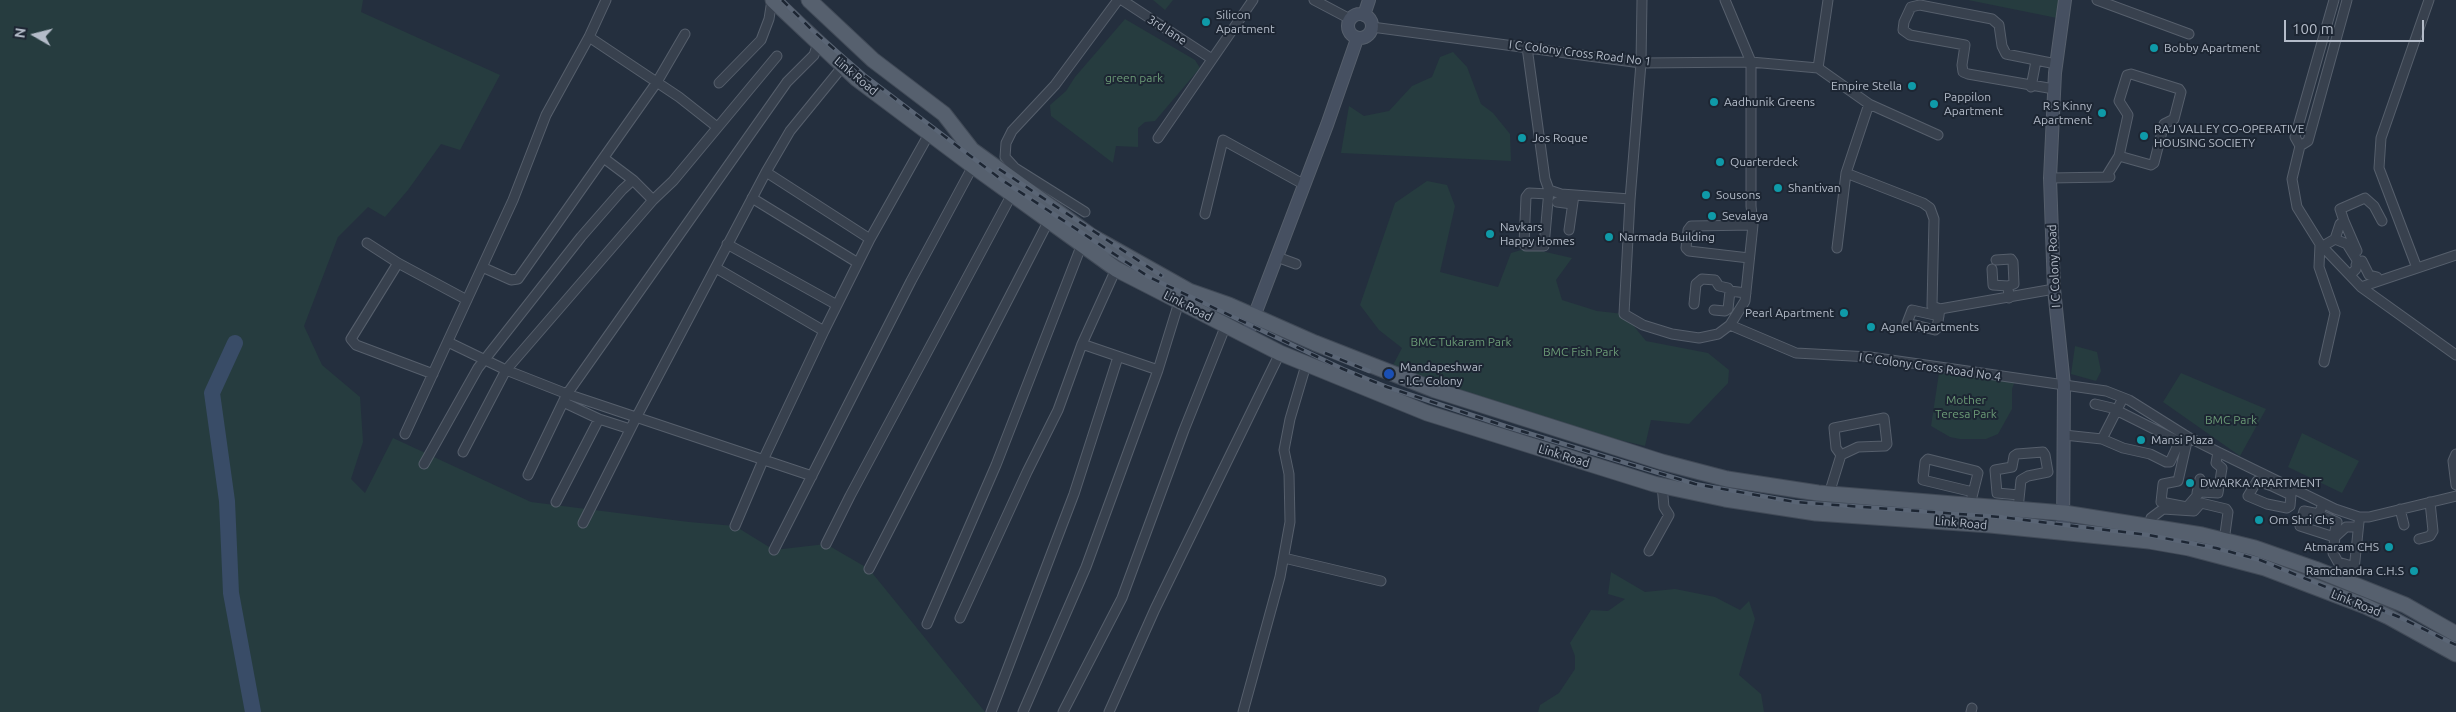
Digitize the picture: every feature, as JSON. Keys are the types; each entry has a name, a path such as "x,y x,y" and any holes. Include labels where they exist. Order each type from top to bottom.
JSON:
{"main road":[{"name":"Link Road","path":"773,0 842,66 930,134 1116,268 1280,353 1427,413 1662,485 1725,499 1816,512 1990,525 2149,541 2189,548 2265,568 2389,617 2456,654"},
{"name":"Link Road","path":"809,0 873,60 944,114 972,150 1091,236 1189,291 1435,390 1662,462 1727,479 1829,494 1972,498 2019,502 2064,513 2149,525 2255,548 2420,612 2456,634"}],"street":[{"path":"405,434 513,200 546,115 589,38 606,0"},
{"path":"719,83 760,40 769,19 773,0"},
{"name":"3rd lane","path":"1085,212 1015,168 1005,157 1006,143 1012,131 1055,85 1120,0 1212,59"},
{"path":"1158,138 1253,0"},
{"path":"1314,0 1350,19"},
{"path":"1364,15 1369,0"},
{"path":"1642,0 1641,63 1630,199 1624,314 1643,325 1672,334 1699,338 1718,334 1730,325 1745,301 1754,225 1751,206 1752,62 1725,0"},
{"path":"1828,0 1818,68 1869,104 1938,135"},
{"name":"I C Colony Road","path":"2063,533 2064,385 2054,289 2050,178 2056,64 2065,0"},
{"path":"2099,0 2190,34"},
{"path":"2334,0 2295,137 2300,146 2292,179 2297,207 2321,245 2361,287 2456,355"},
{"path":"2300,146 2308,141 2347,0"},
{"path":"2417,268 2379,168 2381,138 2429,0"},
{"path":"2054,90 2031,87 1963,72 1965,45 1910,35 1903,30 1904,22 1911,7 1920,6 1992,19 1999,25 2002,46 2006,54 2056,64"},
{"path":"1356,14 1364,15 1370,19 1372,27 1366,37 1357,39 1348,31 1350,19 1356,14"},
{"name":"I C Colony Cross Road No 1","path":"1372,27 1641,63 1752,62 1818,68"},
{"path":"482,267 511,280 518,279 657,82 685,34"},
{"path":"589,38 657,82 706,117 717,128"},
{"path":"1247,335 1357,39"},
{"path":"528,476 565,398 786,82 814,56 818,43"},
{"path":"1527,48 1545,180 1549,192 1544,246 1526,246 1524,244 1526,196 1529,193 1549,192 1573,199"},
{"path":"463,452 506,370 652,200 673,181 777,56"},
{"path":"2031,87 2036,61"},
{"path":"584,523 637,416 766,172 790,131 842,66"},
{"path":"2050,178 2109,177 2119,156 2128,116 2119,102 2127,76 2131,74 2178,89 2181,92 2174,119 2164,124 2154,163 2151,165 2119,156"},
{"path":"1837,248 1846,173 1869,104"},
{"path":"735,526 764,458 824,331 870,240 930,134"},
{"path":"1206,214 1223,140 1304,184"},
{"path":"604,159 633,180 652,200"},
{"path":"774,550 911,281 974,166"},
{"path":"766,172 870,240"},
{"path":"1846,173 1923,203 1930,208 1934,219 1932,306 1940,313 2054,289"},
{"path":"424,464 465,390 486,359 581,238 633,180"},
{"path":"826,544 1012,194"},
{"path":"752,198 858,263"},
{"path":"2358,254 2340,209 2365,198 2374,206 2382,221"},
{"path":"1556,202 1573,199 1630,199"},
{"path":"1570,230 1573,199"},
{"path":"869,569 1050,220"},
{"path":"2335,239 2340,224 2344,221"},
{"path":"1749,258 1689,252 1686,248 1688,230 1691,226 1754,225"},
{"path":"2321,245 2335,239 2347,244 2353,251 2356,265"},
{"path":"367,243 398,263 467,300"},
{"path":"727,244 837,305"},
{"path":"927,624 996,465 1082,244"},
{"path":"2321,245 2319,267 2336,313 2324,362"},
{"path":"2361,287 2456,255"},
{"path":"1276,258 1295,267"},
{"path":"1992,269 1993,285 2008,286 2014,284 2013,262 2011,259 1996,260"},
{"path":"2350,276 2356,265 2362,262 2369,275 2377,278"},
{"path":"398,263 351,339 356,345 433,374"},
{"path":"716,268 824,331"},
{"path":"960,618 1027,472 1058,410 1082,344 1116,268"},
{"path":"1694,304 1696,284 1702,279 1715,280 1719,286 1728,288 1730,291 1746,292"},
{"path":"2008,286 2009,298"},
{"path":"1714,310 1725,311 1728,309 1730,291"},
{"path":"1023,712 1086,566 1158,370 1179,302"},
{"path":"1063,712 1122,598 1184,430 1226,325"},
{"name":"I C Colony Cross Road No 4","path":"1730,325 1796,353 1870,357 2089,387 2123,398 2188,437 2273,483"},
{"path":"448,342 565,398 599,419 630,430"},
{"path":"1082,344 1158,370"},
{"path":"1109,712 1155,609 1280,353"},
{"path":"990,712 1074,494 1118,357"},
{"path":"1243,712 1284,558 1290,522 1289,474 1284,450 1290,419 1306,365"},
{"path":"565,398 637,416 812,476"},
{"path":"2102,439 2123,398"},
{"path":"2064,435 2102,439 2123,448 2150,454 2170,462 2178,441 2112,408 2095,404"},
{"path":"1884,418 1887,444 1885,446 1858,447 1841,454 1836,448 1834,428 1884,418"},
{"path":"556,502 599,419"},
{"path":"2188,437 2178,481 2163,484 2160,500 2187,507 2197,493 2200,479"},
{"path":"2043,452 2048,472 2046,474 2028,476 2021,480 2019,502 1997,493 1995,470 2012,467 2017,454 2043,452"},
{"path":"2197,493 2218,493 2222,468 2216,463 2218,452"},
{"path":"1829,494 1841,454"},
{"path":"2456,454 2453,461 2456,485"},
{"path":"1928,460 1976,471 1978,473 1972,498 1923,480 1925,462 1928,460"},
{"path":"2273,483 2291,495 2290,506 2287,508 2254,500 2247,495 2256,481 2273,483 2359,517 2369,517 2456,496"},
{"path":"1649,551 1669,515 1664,507 1662,485"},
{"path":"2419,539 2430,536 2433,531 2430,502"},
{"path":"2149,525 2150,518 2163,509 2194,511 2201,503 2226,509 2228,512 2224,541"},
{"path":"2319,514 2324,504"},
{"path":"2400,509 2404,525"},
{"path":"2351,584 2355,567 2359,517"},
{"path":"2355,567 2338,562 2333,553 2335,537 2346,527 2358,527"},
{"path":"1284,558 1381,581"}],"green space":[{"path":"0,0 363,0 361,12 500,75 460,150 441,144 408,190 385,217 368,207 338,237 304,326 322,365 360,397 363,442 351,479 365,493 393,438 531,502 735,526 774,550 826,544 869,569 985,712 0,712"},
{"path":"1153,0 1173,0 1165,10"},
{"path":"1968,0 2061,0 2057,18"},
{"name":"green park","path":"1125,19 1195,60 1200,68 1155,121 1145,122 1138,128 1138,147 1116,146 1113,163 1051,116 1050,105 1066,91 1075,77"},
{"path":"1453,52 1467,67 1481,104 1493,113 1510,134 1511,161 1341,153 1349,106 1364,116 1389,111 1412,86 1432,77 1440,57"},
{"path":"1427,181 1447,185 1455,206 1440,272 1498,287 1511,253 1528,248 1572,258 1556,280 1562,300 1597,311 1624,314 1646,341 1708,353 1729,370 1728,383 1689,424 1651,420 1645,446 1544,422 1392,367 1402,348 1379,330 1360,305 1395,203"},
{"path":"2075,346 2097,352 2101,371 2096,381 2071,374"},
{"name":"Mother Teresa Park","path":"1939,373 2015,381 2012,389 2012,409 1998,434 1986,439 1960,439 1950,437 1931,426"},
{"name":"BMC Park","path":"2181,373 2266,409 2240,456 2163,402"},
{"path":"2302,433 2359,461 2342,493 2288,467"},
{"path":"1611,572 1645,592 1675,589 1715,597 1740,610 1749,601 1755,619 1739,675 1761,694 1764,712 1538,712 1540,705 1559,693 1575,669 1575,656 1570,643 1591,610 1608,611 1625,599 1608,594"}],"waterway":[{"path":"235,343 212,393 227,501 231,593 253,712"}],"railway":[{"path":"782,0 811,29 864,75 1002,180 1149,277 1343,369 1387,387 1508,427 1695,484 1795,502 2000,517 2148,535 2216,548 2260,560 2399,617 2456,645"},
{"path":"999,169 1162,276"},
{"path":"1325,353 1369,371"}],"place":[{"name":"Silicon Apartment","path":"1206,22"},
{"name":"Bobby Apartment","path":"2154,48"},
{"name":"Empire Stella","path":"1912,86"},
{"name":"Aadhunik Greens","path":"1714,102"},
{"name":"Pappilon Apartment","path":"1934,104"},
{"name":"R S Kinny Apartment","path":"2102,113"},
{"name":"RAJ VALLEY CO-OPERATIVE HOUSING SOCIETY","path":"2144,136"},
{"name":"Jos Roque","path":"1522,138"},
{"name":"Quarterdeck","path":"1720,162"},
{"name":"Shantivan","path":"1778,188"},
{"name":"Sousons","path":"1706,195"},
{"name":"Sevalaya","path":"1712,216"},
{"name":"Navkars Happy Homes","path":"1490,234"},
{"name":"Narmada Building","path":"1609,237"},
{"name":"Pearl Apartment","path":"1844,313"},
{"name":"Agnel Apartments","path":"1871,327"},
{"name":"Mandapeshwar - I.C. Colony","path":"1389,374"},
{"name":"Mansi Plaza","path":"2141,440"},
{"name":"DWARKA APARTMENT","path":"2190,483"},
{"name":"Om Shri Chs","path":"2259,520"},
{"name":"Atmaram CHS","path":"2389,547"},
{"name":"Ramchandra C.H.S","path":"2414,571"}],"park label":[{"name":"BMC Tukaram Park","path":"1461,342"},
{"name":"BMC Fish Park","path":"1581,352"}]}
